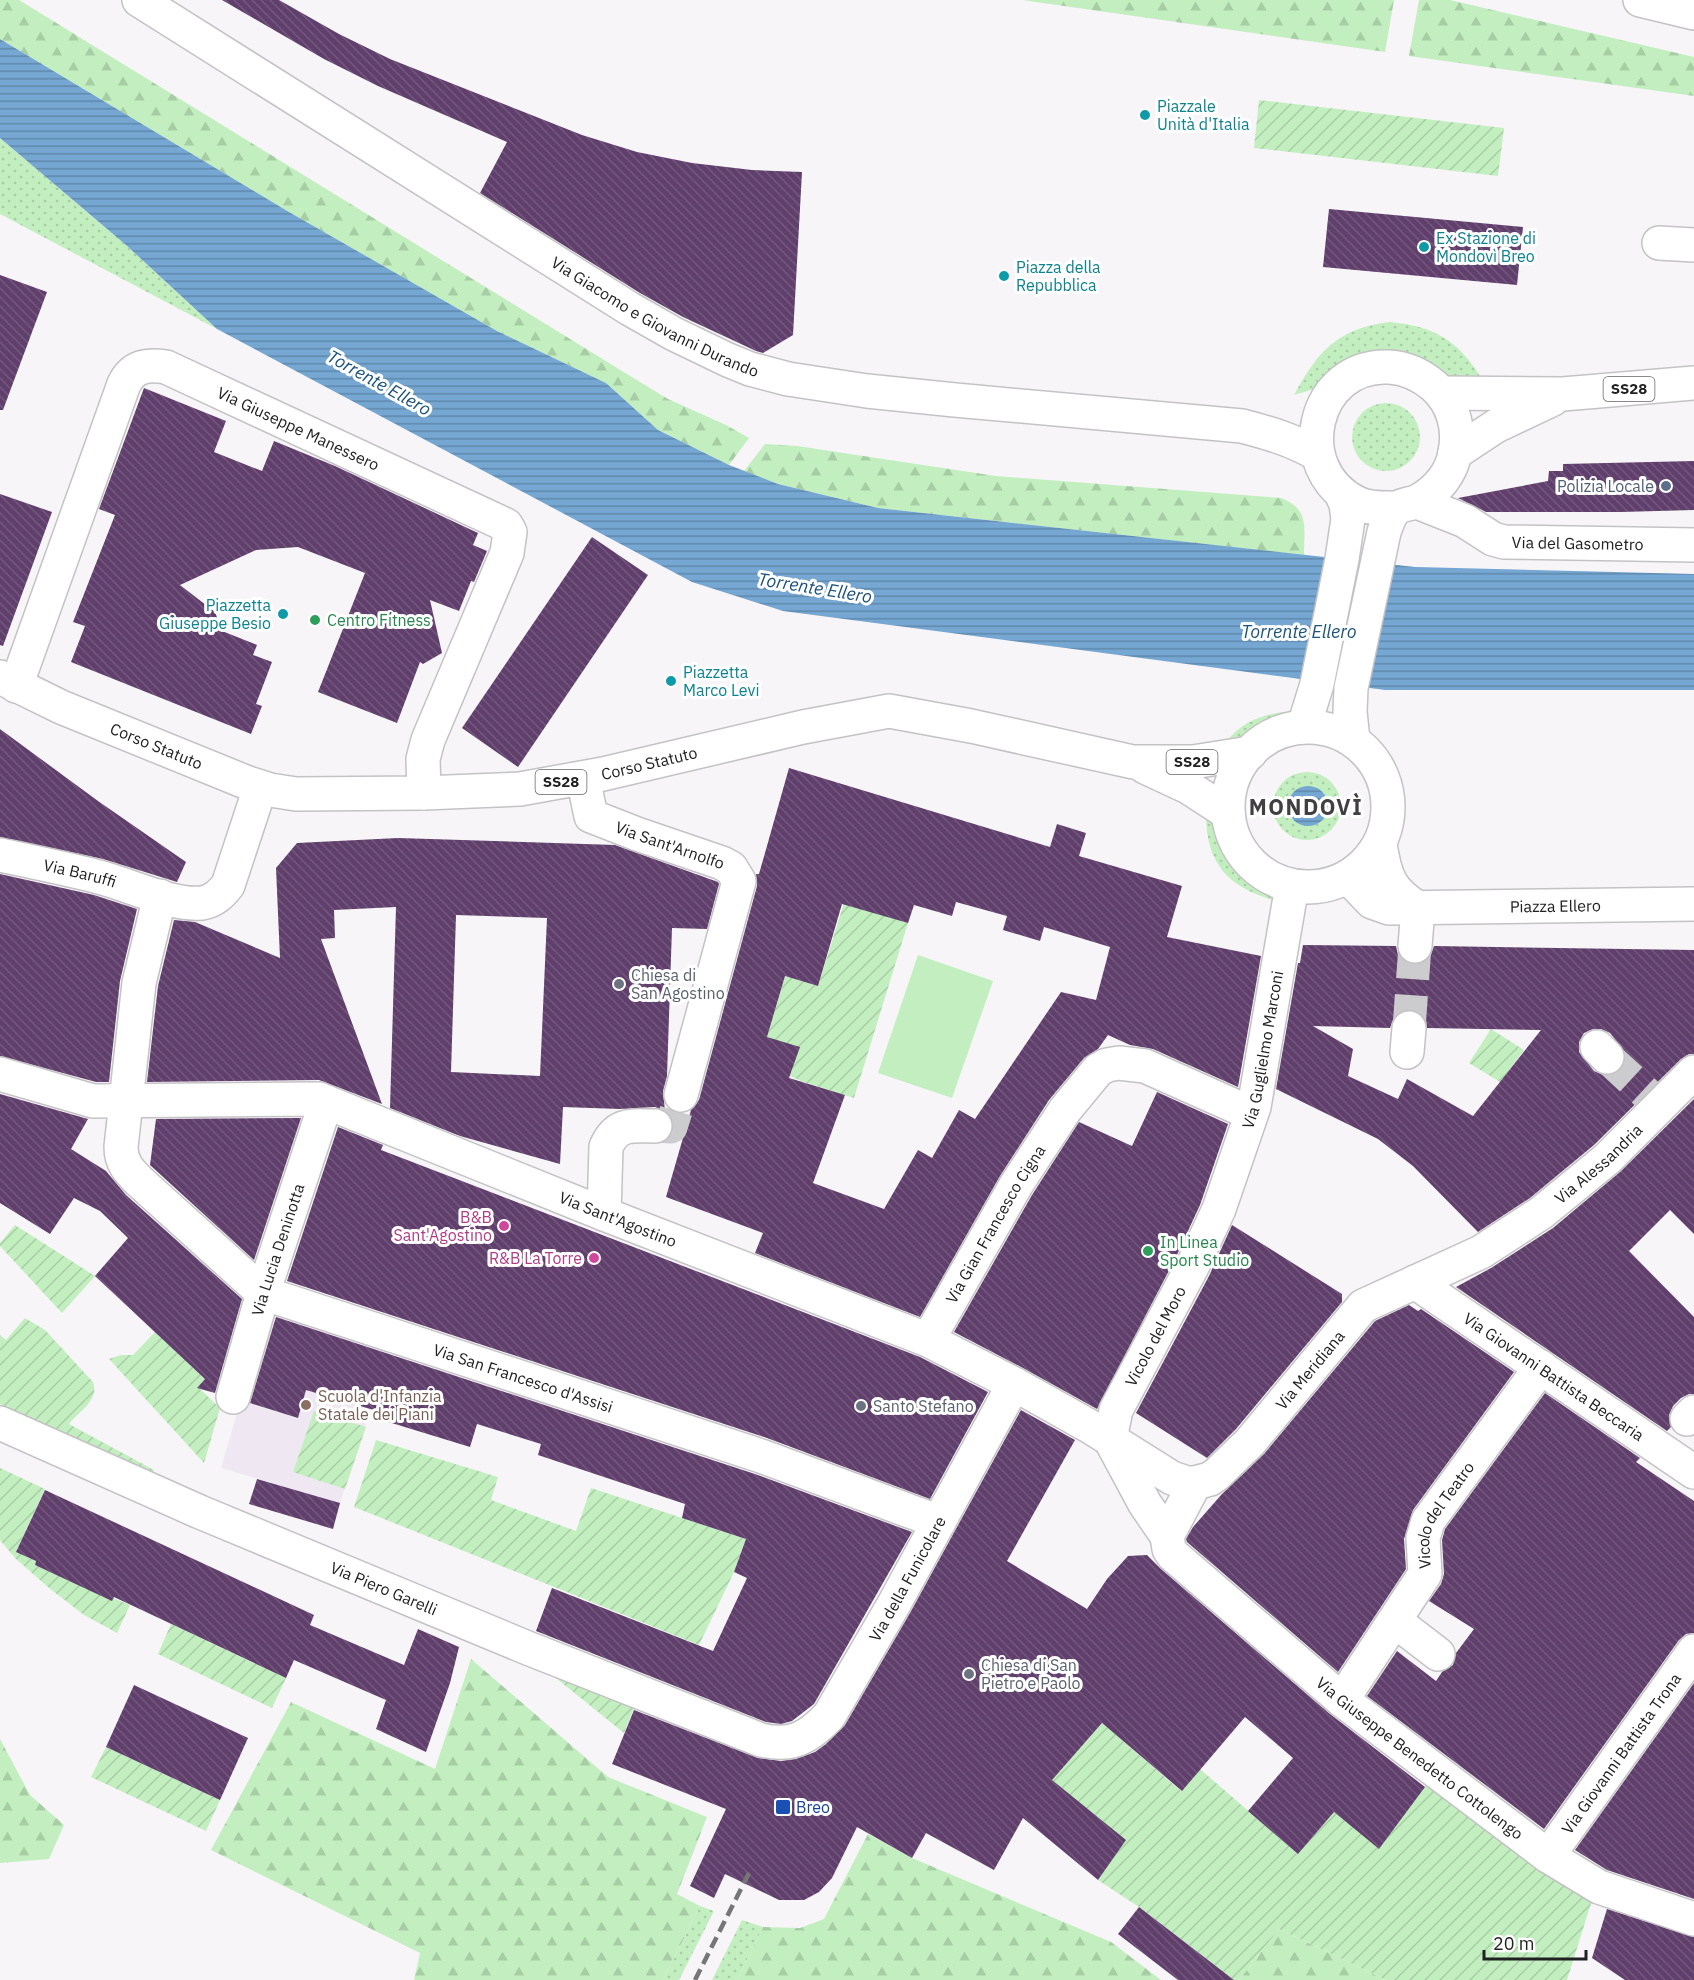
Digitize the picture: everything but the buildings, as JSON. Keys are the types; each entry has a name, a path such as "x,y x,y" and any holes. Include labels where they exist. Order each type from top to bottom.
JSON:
{"street":[{"name":"Via Giacomo e Giovanni Durando","path":"139,0 630,309 674,334 750,369 788,379 867,391 1242,426 1279,435 1317,454"},
{"path":"1640,0 1694,13"},
{"path":"1659,243 1694,245"},
{"name":"Via Giuseppe Manessero","path":"8,682 124,384 129,375 138,369 153,365 166,368 506,525 510,532 507,553 428,740 423,759 424,793"},
{"path":"1304,726 1317,684 1348,519 1346,504 1341,493 1326,475 1317,454 1316,430 1322,407 1336,388 1355,373 1378,367 1402,368 1424,377 1442,393 1452,412 1457,432 1452,463 1466,521"},
{"name":"SS28","path":"1442,393 1563,394 1694,384"},
{"name":"SS28","path":"1452,463 1474,439 1563,394"},
{"name":"Via Giacomo e Giovanni Durando","path":"1242,426 1292,419 1322,407"},
{"path":"1353,740 1350,712 1352,688 1384,532 1389,519 1407,505 1435,490 1452,463"},
{"path":"1341,493 1358,503 1377,508 1407,505"},
{"name":"Via del Gasometro","path":"1407,505 1466,521 1493,539 1504,542 1694,545"},
{"name":"Corso Statuto","path":"8,682 61,707 260,788 296,795 520,789 583,778 803,727 889,711 972,726 1133,762 1188,787 1228,813"},
{"path":"1304,726 1338,731 1353,740 1371,756 1383,777 1389,801 1387,824 1380,844 1366,863 1348,878 1328,885 1307,888 1292,886 1263,874 1245,858 1234,837 1228,813 1230,787 1240,764 1257,745 1279,732 1304,726"},
{"name":"Corso Statuto","path":"1133,762 1193,762 1250,753"},
{"name":"Via Sant'Arnolfo","path":"583,778 591,816 722,863 730,868 739,881 681,1095"},
{"name":"Via Baruffi","path":"0,855 100,877 179,901 207,902 221,893 228,885 260,788"},
{"path":"1380,844 1387,879 1395,891 1418,908 1415,946"},
{"name":"Piazza Ellero","path":"1348,878 1372,902 1389,908 1694,904"},
{"name":"Via Guglielmo Marconi","path":"1219,1212 1254,1107 1292,886"},
{"name":"Via San Francesco d'Assisi","path":"160,896 139,983 121,1152 126,1167 140,1181 263,1293 761,1456 939,1522"},
{"name":"Via Gian Francesco Cigna","path":"928,1340 1016,1185 1065,1110 1098,1070 1107,1065 1145,1066 1248,1112"},
{"name":"Via Alessandria","path":"1414,1282 1493,1246 1541,1213 1597,1167 1654,1100 1694,1072"},
{"name":"Via Sant'Agostino","path":"0,1074 85,1100 319,1099 604,1214 928,1340 1014,1384 1114,1414 1172,1478 1187,1483 1206,1478"},
{"name":"Via Lucia Deninotta","path":"233,1397 263,1293 326,1102"},
{"path":"604,1214 606,1147 610,1139 622,1128 655,1126"},
{"name":"Vicolo del Moro","path":"1114,1414 1219,1212"},
{"name":"Via Giovanni Battista Beccaria","path":"1414,1282 1694,1472"},
{"name":"Via Meridiana","path":"1170,1545 1206,1478 1250,1442 1363,1306 1414,1282"},
{"name":"Vicolo del Teatro","path":"1342,1700 1425,1574 1423,1538 1428,1521 1541,1367"},
{"name":"Via della Funicolare","path":"774,1743 785,1743 801,1738 815,1731 829,1716 1014,1384"},
{"name":"Via Giuseppe Benedetto Cottolengo","path":"1114,1414 1145,1504 1170,1545 1342,1700 1548,1856 1599,1887 1694,1919"},
{"name":"Via Piero Garelli","path":"0,1423 173,1501 457,1619 750,1736 774,1743"},
{"path":"1395,1621 1438,1654"},
{"name":"Via Giovanni Battista Trona","path":"1548,1856 1694,1651"}],"shaded area":[{"name":"Scuola d'Infanzia Statale dei Piani","path":"267,1311 391,1347 340,1503 221,1468"}],"green space":[{"path":"0,0 19,0 668,399 749,438 729,465 658,430 606,383 497,331 289,212 0,39"},
{"path":"1022,0 1394,0 1385,52"},
{"path":"1419,0 1450,0 1694,57 1694,96 1409,56"},
{"path":"1259,100 1504,128 1498,176 1254,148"},
{"path":"0,138 126,245 217,329 0,214"},
{"path":"1390,322 1420,327 1444,338 1464,355 1482,379 1446,378 1321,387 1294,395 1312,366 1332,344 1356,330"},
{"path":"1386,403 1399,406 1410,413 1417,424 1420,437 1417,450 1410,461 1399,468 1386,471 1373,468 1362,461 1355,450 1352,437 1355,424 1362,413 1373,406"},
{"path":"765,444 797,446 996,476 1281,498 1290,502 1301,514 1304,528 1304,555 878,508 778,484 744,471"},
{"path":"1297,712 1285,723 1265,729 1245,744 1222,746 1235,732 1248,723 1263,716"},
{"path":"1307,772 1320,775 1331,782 1338,793 1341,806 1338,819 1331,830 1320,837 1307,840 1294,837 1283,830 1276,819 1273,806 1276,793 1283,782 1294,775"},
{"path":"1206,814 1222,823 1237,855 1251,871 1271,887 1280,902 1248,890 1225,873 1216,862 1211,848"},
{"path":"844,903 908,923 854,1098 790,1076 799,1048 767,1037 785,976 818,986"},
{"path":"918,955 993,981 952,1098 878,1073"},
{"path":"1491,1029 1524,1050 1500,1082 1469,1063"},
{"path":"15,1225 95,1276 62,1313 0,1246"},
{"path":"25,1318 45,1330 93,1382 94,1394 91,1400 69,1424 154,1470 152,1475 0,1404 0,1335 6,1340"},
{"path":"155,1332 205,1379 198,1387 220,1408 204,1463 109,1359 121,1355 133,1355"},
{"path":"314,1411 366,1427 345,1489 293,1472"},
{"path":"376,1440 498,1477 491,1500 576,1531 591,1488 746,1539 734,1572 699,1645 354,1507"},
{"path":"0,1468 45,1489 16,1552 36,1561 35,1565 130,1605 117,1633 84,1615 49,1588 15,1558 0,1540"},
{"path":"171,1624 286,1678 272,1708 158,1654"},
{"path":"471,1659 608,1777 707,1817 677,1894 700,1906 663,1980 414,1980 420,1953 211,1850 291,1702 435,1769"},
{"path":"541,1666 636,1703 624,1733"},
{"path":"1102,1723 1181,1791 1200,1769 1298,1854 1334,1812 1379,1849 1430,1780 1593,1897 1567,1980 1386,1980 1279,1929 1239,1980 1234,1980 1139,1907 1098,1880 1125,1840 1026,1764 1070,1735 1084,1744"},
{"path":"0,1739 30,1795 64,1825 49,1859 0,1863"},
{"path":"106,1747 220,1800 206,1831 91,1777"},
{"path":"868,1834 912,1858 1111,1942 1161,1980 737,1980 763,1927 800,1928 824,1919"},
{"path":"700,1906 714,1911 679,1980 663,1980"},
{"path":"742,1920 763,1927 737,1980 712,1980"},
{"path":"1279,1929 1386,1980 1239,1980"}],"water":[{"name":"Torrente Ellero","path":"0,39 289,212 497,331 606,383 658,430 729,465 778,484 878,508 1415,567 1694,574 1694,690 1385,690 783,611 692,582 217,329 126,245 0,138"},
{"path":"1308,786 1322,792 1328,806 1322,820 1308,826 1294,820 1288,806 1294,792"}],"tunnel":[{"path":"1409,1028 1415,946"},
{"path":"1607,1057 1648,1095"},
{"path":"655,1126 671,1127 681,1095"}],"railway":[{"path":"695,1980 750,1871"}],"place":[{"name":"Piazzale Unità d'Italia","path":"1145,115"},
{"name":"Ex Stazione di Mondovì Breo","path":"1424,247"},
{"name":"Piazza della Repubblica","path":"1004,276"},
{"name":"Polizia Locale","path":"1666,486"},
{"name":"Piazzetta Giuseppe Besio","path":"283,614"},
{"name":"Centro Fitness","path":"315,620"},
{"name":"Piazzetta Marco Levi","path":"671,681"},
{"name":"Chiesa di San Agostino","path":"619,984"},
{"name":"B&B Sant'Agostino","path":"504,1226"},
{"name":"In Linea Sport Studio","path":"1148,1251"},
{"name":"R&B La Torre","path":"594,1258"},
{"name":"Scuola d'Infanzia Statale dei Piani","path":"306,1405"},
{"name":"Santo Stefano","path":"861,1406"},
{"name":"Chiesa di San Pietro e Paolo","path":"969,1674"},
{"name":"Breo","path":"783,1807"}],"district":[{"name":"MONDOVÌ","path":"1306,807"}]}
